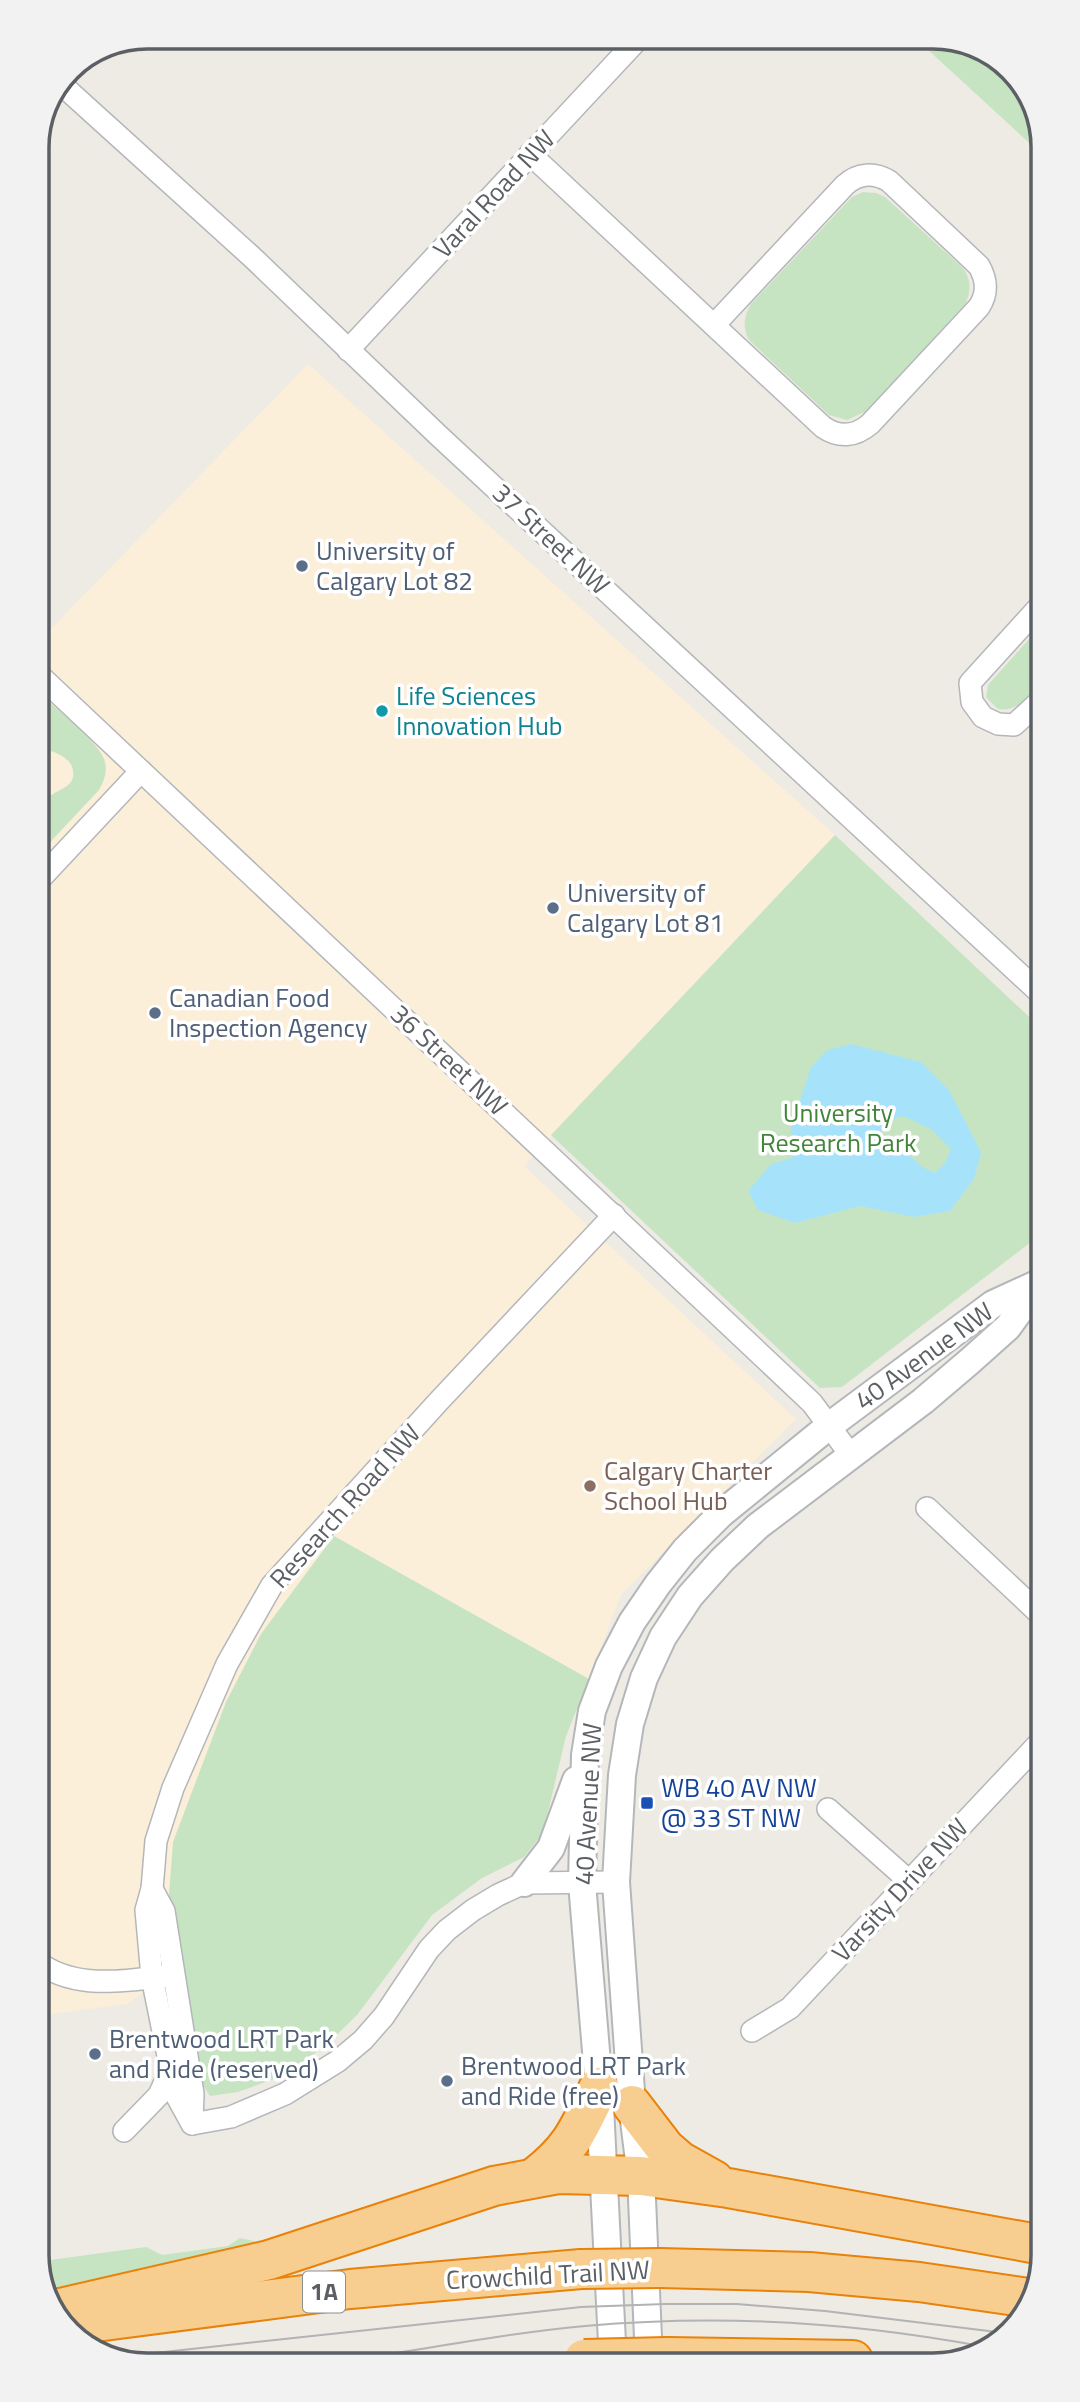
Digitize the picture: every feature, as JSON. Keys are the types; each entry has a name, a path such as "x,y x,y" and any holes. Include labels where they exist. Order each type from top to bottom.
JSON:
{"highway":[{"path":"535,2177 557,2160 569,2146 599,2087"},
{"path":"632,2105 665,2148 680,2161 728,2188"},
{"path":"64,2307 269,2260 494,2186 535,2177 602,2174 641,2176 728,2188 1031,2243"},
{"name":"Crowchild Trail NW","path":"79,2325 350,2289 581,2269 809,2272 919,2282 1021,2297"}],"street":[{"name":"Varal Road NW","path":"348,350 629,49"},
{"name":"37 Street NW","path":"67,90 252,257 348,350 1031,985"},
{"path":"530,154 823,427 844,435 858,432 870,424 979,307 986,284 979,266 889,181 881,177 858,176 845,185 714,325"},
{"path":"1031,616 970,683 972,702 990,722 1014,725 1031,711"},
{"name":"36 Street NW","path":"49,684 812,1403 850,1454"},
{"path":"49,869 141,771"},
{"name":"Research Road NW","path":"192,2124 177,2099 152,1978 146,1910 152,1889 156,1841 173,1788 226,1664 272,1585 438,1402 614,1215"},
{"name":"40 Avenue NW","path":"587,2353 602,2174 599,2087 582,1883 584,1755 592,1711 610,1666 632,1622 657,1584 685,1550 721,1514 829,1426 993,1304 1031,1287"},
{"name":"40 Avenue NW","path":"657,2353 632,2105 616,1882 622,1775 630,1724 644,1678 663,1637 690,1597 722,1560 758,1526 970,1361 1007,1327 1031,1296"},
{"path":"927,1508 1031,1606"},
{"name":"Varsity Drive NW","path":"752,2031 790,2008 1031,1751"},
{"path":"192,2124 231,2117 285,2094 338,2061 363,2040 384,2016 429,1949 447,1930 481,1905 524,1883 558,1835 584,1755"},
{"path":"828,1809 908,1880"},
{"path":"524,1883 616,1882"},
{"name":"Research Road NW","path":"152,1889 164,1911 192,2094 192,2124"},
{"path":"49,1968 74,1980 114,1982 173,1975"},
{"path":"124,2131 159,2095 172,2069"}],"shaded area":[{"path":"308,364 835,835 524,1166 796,1419 621,1595 589,1679 334,1536 261,1634 226,1703 173,1842 180,1964 128,2004 49,2014 49,631"}],"green space":[{"path":"927,49 970,56 993,69 1011,87 1021,104 1029,128 1031,144"},
{"path":"863,192 885,197 964,269 969,290 966,303 867,411 847,420 829,415 749,340 745,322 751,304 852,197"},
{"path":"1031,637 1031,693 1026,699 1011,708 998,709 986,697 988,685"},
{"path":"49,702 93,743 106,767 99,790 49,843 49,797 69,784 73,773 69,761 49,750"},
{"name":"University Research Park","path":"835,835 1031,1019 1031,1242 842,1387 820,1388 551,1135"},
{"path":"334,1536 589,1679 566,1736 543,1833 524,1857 482,1878 432,1915 357,2015 325,2046 282,2076 238,2092 210,2096 204,2087 200,2088 169,1894 173,1842 226,1702 261,1634"},
{"path":"240,2238 258,2242 265,2240 265,2246 57,2294 50,2268 49,2260 146,2247 162,2255 228,2246"}],"water":[{"path":"851,1044 921,1062 949,1090 981,1152 974,1179 950,1211 914,1217 860,1206 795,1223 758,1210 748,1191 771,1164 792,1158 791,1127 811,1067 827,1050","holes":["903,1116 931,1129 951,1149 945,1163 935,1173 922,1167 910,1156 885,1146 880,1136 886,1121"]}],"tram line":[{"path":"155,2353 581,2307 665,2304 737,2304 825,2311 993,2331"},
{"path":"396,2353 553,2329 686,2321 836,2326 972,2345"}],"place":[{"name":"University of Calgary Lot 82","path":"302,566"},
{"name":"Life Sciences Innovation Hub","path":"382,711"},
{"name":"University of Calgary Lot 81","path":"553,908"},
{"name":"Canadian Food Inspection Agency","path":"155,1013"},
{"name":"Calgary Charter School Hub","path":"590,1486"},
{"name":"WB 40 AV NW @ 33 ST NW","path":"647,1803"},
{"name":"Brentwood LRT Park and Ride (reserved)","path":"95,2054"},
{"name":"Brentwood LRT Park and Ride (free)","path":"447,2081"}]}
